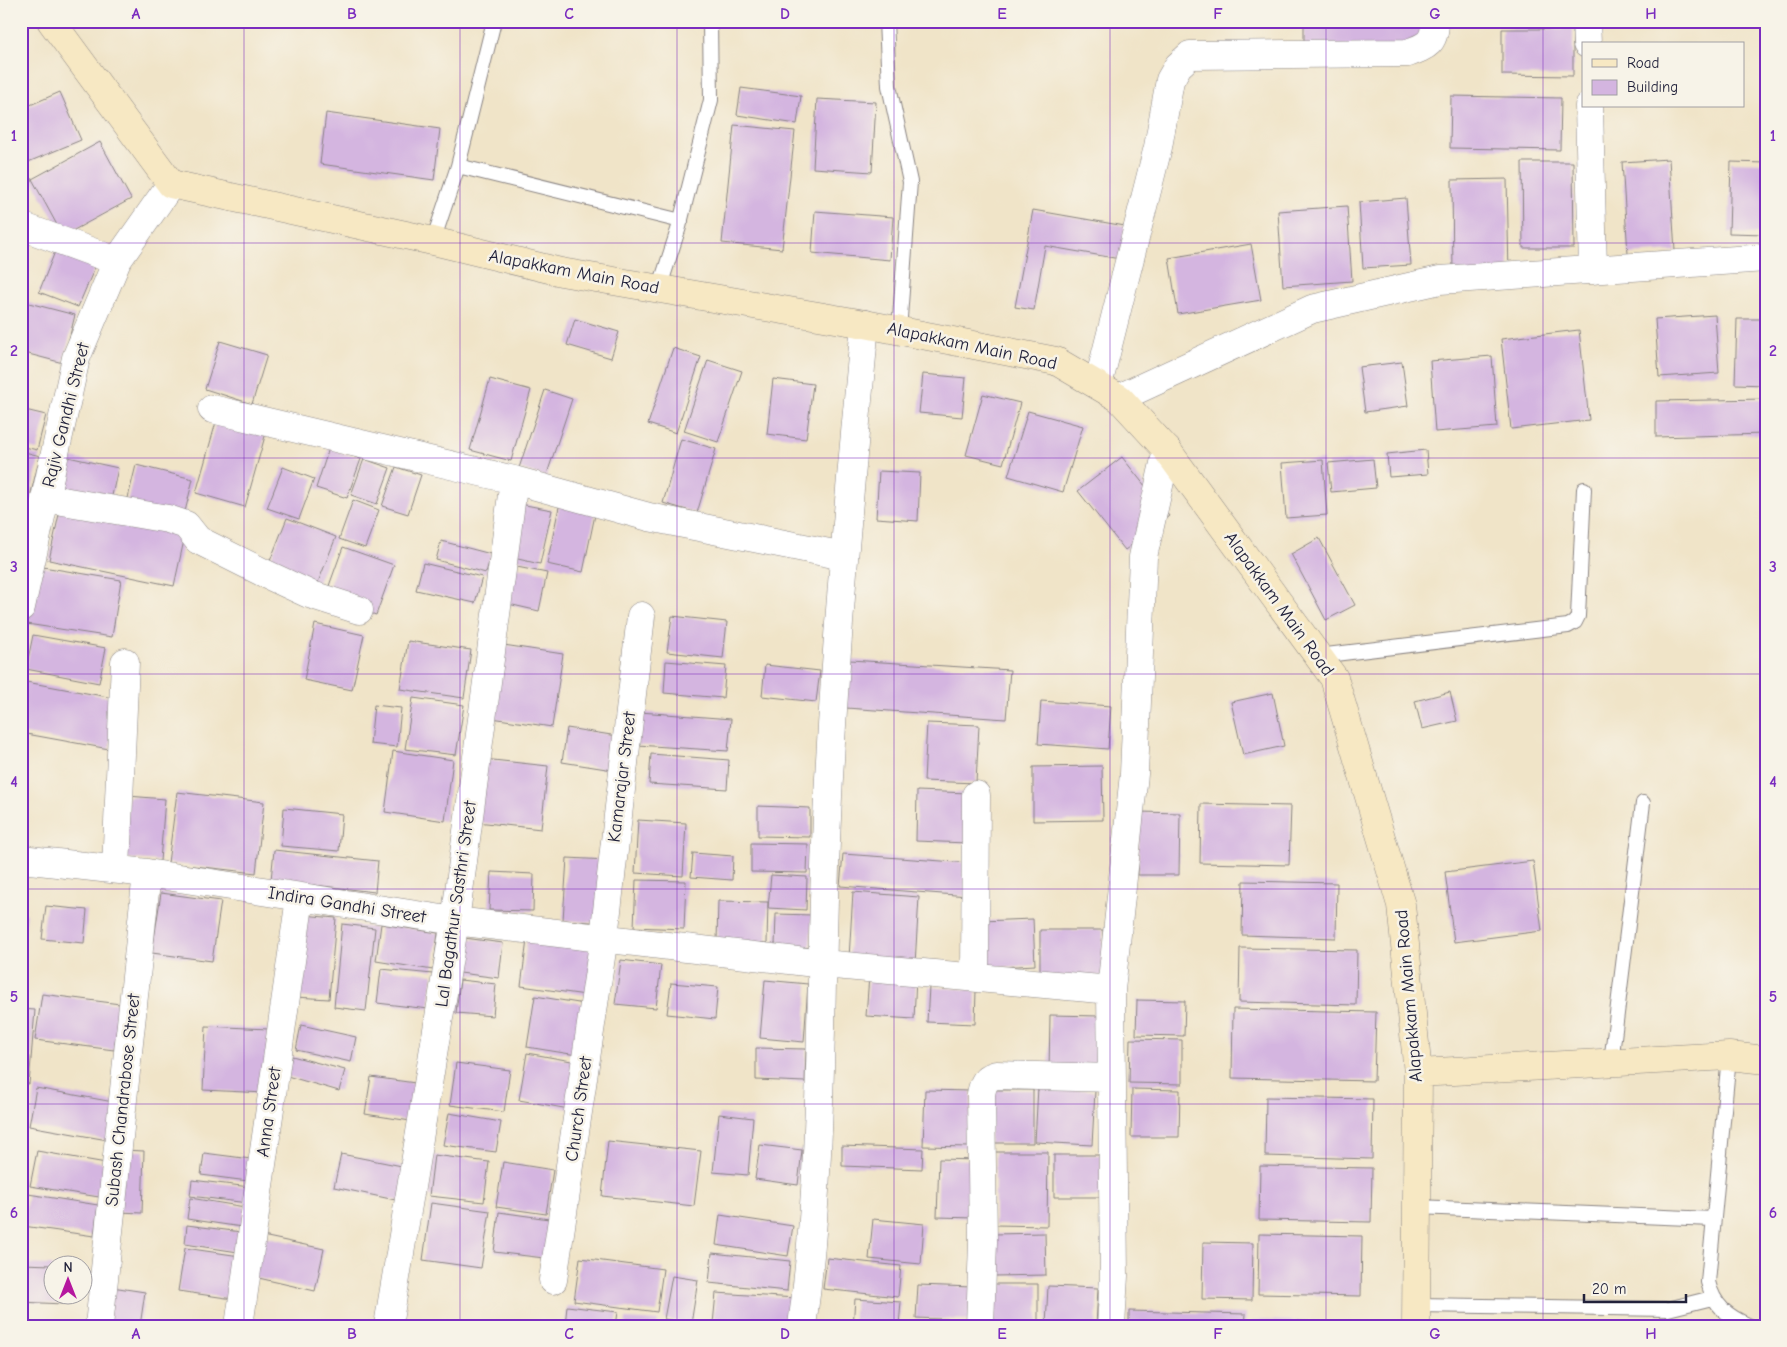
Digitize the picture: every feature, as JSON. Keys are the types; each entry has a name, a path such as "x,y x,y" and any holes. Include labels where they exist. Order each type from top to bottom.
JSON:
{"main road":[{"path":"51,21 171,184"},
{"name":"Alapakkam Main Road","path":"171,184 432,241 561,272 865,324 1056,361 1108,391 1167,450 1334,678 1401,905 1418,1072 1416,1315"},
{"path":"1418,1072 1729,1056 1766,1060"}],"street":[{"path":"1108,391 1170,80 1178,66 1190,55 1408,53 1426,46 1435,33 1435,21"},
{"path":"1586,21 1587,42"},
{"path":"1589,108 1593,270"},
{"name":"Rajiv Gandhi Street","path":"21,607 76,358 117,261 171,184"},
{"path":"21,226 117,261"},
{"path":"1108,391 1312,309 1440,280 1766,258"},
{"path":"802,1326 812,1254 826,842 844,556 865,324"},
{"path":"212,409 514,480 649,517 844,556"},
{"path":"1111,1326 1114,1276 1111,990 1134,774 1143,558 1167,450"},
{"name":"Lal Bagathur Sasthri Street","path":"388,1326 455,921 514,480"},
{"path":"45,498 168,520 186,525 198,540 268,575 308,594 359,610"},
{"name":"Kamarajar Street","path":"604,937 641,616"},
{"path":"116,870 125,662"},
{"path":"975,977 976,795"},
{"name":"Indira Gandhi Street","path":"21,859 147,873 455,921 823,964 1111,990"},
{"name":"Subash Chandrabose Street","path":"99,1326 147,873"},
{"name":"Anna Street","path":"239,1326 300,898"},
{"name":"Church Street","path":"553,1280 604,937"},
{"path":"980,1326 983,1242 981,1094 984,1083 989,1077 996,1075 1112,1078"}],"lane":[{"path":"432,241 458,166 494,21"},
{"path":"659,289 680,220 711,100 710,21"},
{"path":"886,21 889,86 910,182 899,331"},
{"path":"458,166 680,220"},
{"path":"1318,656 1568,626 1575,622 1578,616 1584,489"},
{"path":"1611,1062 1643,802"},
{"path":"1729,1056 1708,1282 1712,1298 1720,1308 1750,1326"},
{"path":"1417,1207 1713,1219"},
{"path":"1416,1315 1668,1309 1712,1298"}],"building":[{"path":"1304,21 1421,21 1421,54 1304,57"},
{"path":"1502,29 1573,29 1573,76 1502,75"},
{"path":"741,88 801,96 797,124 737,115"},
{"path":"60,92 81,140 21,165 21,109"},
{"path":"1451,96 1561,98 1560,150 1450,148"},
{"path":"817,99 876,102 872,172 813,168"},
{"path":"326,113 440,129 434,180 320,164"},
{"path":"734,125 795,131 782,249 722,243"},
{"path":"100,142 131,199 63,236 32,179"},
{"path":"1669,159 1675,251 1628,254 1622,162"},
{"path":"1522,162 1573,162 1574,248 1523,248"},
{"path":"1731,162 1766,163 1766,234 1729,233"},
{"path":"1507,179 1509,275 1453,276 1452,180"},
{"path":"1406,198 1411,265 1363,268 1359,202"},
{"path":"1347,206 1352,281 1283,286 1278,211"},
{"path":"1033,210 1125,226 1120,259 1045,246 1034,310 1015,307"},
{"path":"815,211 893,217 890,260 812,253"},
{"path":"58,244 98,260 78,307 39,292"},
{"path":"1251,244 1261,300 1178,314 1169,258"},
{"path":"25,302 75,315 63,363 21,352 21,319"},
{"path":"1715,315 1719,373 1659,377 1655,319"},
{"path":"575,319 619,332 611,358 567,345"},
{"path":"1737,319 1766,319 1766,385 1735,384"},
{"path":"1579,330 1589,420 1511,429 1501,339"},
{"path":"220,341 267,355 252,404 205,389"},
{"path":"673,348 701,357 676,433 648,424"},
{"path":"1492,356 1497,427 1435,432 1430,361"},
{"path":"708,360 742,371 718,442 684,431"},
{"path":"1402,362 1408,406 1365,412 1359,367"},
{"path":"923,374 966,378 962,417 919,413"},
{"path":"490,379 531,390 511,461 470,450"},
{"path":"773,379 813,384 806,439 767,434"},
{"path":"545,390 572,399 546,477 519,468"},
{"path":"983,394 1020,403 1003,464 966,455"},
{"path":"1766,399 1766,434 1656,437 1656,401"},
{"path":"21,409 46,415 37,450 21,446"},
{"path":"1028,411 1083,426 1063,492 1008,476"},
{"path":"218,415 267,429 245,507 196,493"},
{"path":"681,439 716,449 697,513 663,503"},
{"path":"329,448 361,459 347,498 316,488"},
{"path":"1426,450 1428,474 1389,477 1387,454"},
{"path":"21,451 40,456 26,513 21,512"},
{"path":"59,455 118,468 110,505 51,492"},
{"path":"1122,457 1169,516 1125,550 1078,491"},
{"path":"364,459 390,468 377,504 351,495"},
{"path":"1373,459 1376,488 1331,492 1328,463"},
{"path":"1323,460 1327,515 1286,518 1282,463"},
{"path":"136,465 193,479 183,520 126,506"},
{"path":"283,467 314,479 299,519 267,508"},
{"path":"396,467 421,475 408,514 382,506"},
{"path":"879,471 920,473 918,521 876,518"},
{"path":"353,500 379,510 365,548 339,539"},
{"path":"560,502 596,510 583,572 547,564"},
{"path":"520,504 552,510 540,564 509,557"},
{"path":"61,505 186,531 174,586 49,560"},
{"path":"287,518 336,537 317,585 268,566"},
{"path":"1319,538 1355,605 1326,620 1291,554"},
{"path":"441,541 491,554 486,573 436,560"},
{"path":"343,547 394,565 376,615 325,597"},
{"path":"423,563 482,577 475,603 416,590"},
{"path":"37,566 121,580 112,637 27,624"},
{"path":"512,566 547,573 539,611 504,603"},
{"path":"672,616 727,622 723,658 667,652"},
{"path":"315,624 364,635 352,690 304,680"},
{"path":"33,635 106,648 99,683 26,669"},
{"path":"408,641 471,650 464,698 400,689"},
{"path":"497,644 563,654 552,727 485,717"},
{"path":"850,660 1010,670 1006,719 846,708"},
{"path":"666,661 726,666 723,698 664,693"},
{"path":"765,665 820,671 816,702 762,696"},
{"path":"21,681 119,699 109,749 21,733"},
{"path":"1450,692 1457,721 1422,729 1415,701"},
{"path":"1273,693 1284,746 1243,755 1231,702"},
{"path":"413,698 464,705 456,755 405,749"},
{"path":"1041,701 1111,706 1108,749 1038,744"},
{"path":"374,705 401,708 397,747 370,744"},
{"path":"640,712 731,719 728,751 637,745"},
{"path":"927,723 979,725 976,783 924,781"},
{"path":"567,728 624,737 619,771 562,762"},
{"path":"393,751 453,760 445,821 385,812"},
{"path":"651,754 729,760 727,789 649,784"},
{"path":"484,759 548,766 541,829 477,822"},
{"path":"1102,766 1103,820 1033,821 1033,767"},
{"path":"917,791 969,793 967,843 916,841"},
{"path":"177,792 264,802 256,873 168,863"},
{"path":"128,796 165,799 160,861 123,858"},
{"path":"1201,804 1291,806 1289,865 1200,863"},
{"path":"758,806 810,808 810,837 758,836"},
{"path":"284,808 342,814 339,851 281,846"},
{"path":"1140,812 1180,813 1179,875 1138,875"},
{"path":"638,820 686,823 683,876 635,873"},
{"path":"751,843 808,844 807,873 751,872"},
{"path":"274,850 378,861 375,892 271,880"},
{"path":"693,853 733,856 732,880 691,877"},
{"path":"843,854 970,863 968,896 840,886"},
{"path":"567,858 608,860 604,923 563,920"},
{"path":"1533,861 1542,931 1454,942 1445,872"},
{"path":"491,872 534,874 533,911 489,910"},
{"path":"771,875 807,877 806,910 768,908"},
{"path":"636,880 686,881 684,929 634,927"},
{"path":"1243,881 1337,883 1336,938 1242,935"},
{"path":"853,892 919,897 915,964 849,958"},
{"path":"161,893 221,901 212,961 152,953"},
{"path":"718,901 768,902 767,943 717,941"},
{"path":"46,906 87,910 84,943 42,939"},
{"path":"21,913 27,914 22,945 21,945"},
{"path":"776,914 812,915 810,948 775,946"},
{"path":"303,915 336,918 329,999 295,997"},
{"path":"1033,919 1035,965 983,968 981,921"},
{"path":"342,924 375,928 366,1011 334,1007"},
{"path":"381,924 438,933 433,970 376,961"},
{"path":"1040,930 1103,930 1103,976 1040,976"},
{"path":"464,938 503,943 499,978 460,973"},
{"path":"527,940 598,949 593,996 521,986"},
{"path":"1240,948 1357,950 1356,1005 1239,1002"},
{"path":"621,960 661,965 656,1008 615,1004"},
{"path":"381,969 433,974 429,1009 377,1003"},
{"path":"869,976 916,978 914,1019 866,1016"},
{"path":"460,980 496,984 493,1016 456,1013"},
{"path":"765,980 808,984 804,1042 760,1038"},
{"path":"671,983 718,987 715,1019 667,1014"},
{"path":"929,987 976,990 975,1024 927,1022"},
{"path":"42,994 120,1004 114,1050 35,1040"},
{"path":"535,996 591,1005 583,1056 527,1047"},
{"path":"1137,1000 1185,1001 1184,1036 1136,1035"},
{"path":"21,1009 35,1010 29,1084 21,1083"},
{"path":"1233,1009 1376,1012 1374,1081 1232,1078"},
{"path":"1050,1015 1100,1016 1100,1073 1049,1072"},
{"path":"301,1025 356,1037 351,1062 296,1050"},
{"path":"206,1026 268,1029 265,1093 203,1090"},
{"path":"1130,1039 1182,1040 1182,1084 1129,1083"},
{"path":"756,1048 806,1049 805,1082 756,1080"},
{"path":"527,1053 577,1062 569,1109 519,1100"},
{"path":"292,1056 345,1070 339,1091 287,1076"},
{"path":"456,1063 510,1070 504,1112 450,1105"},
{"path":"371,1077 423,1084 417,1122 365,1114"},
{"path":"1038,1087 1095,1091 1092,1145 1035,1142"},
{"path":"36,1088 119,1103 113,1141 29,1126"},
{"path":"1132,1089 1180,1090 1179,1137 1131,1137"},
{"path":"925,1090 971,1091 970,1147 923,1146"},
{"path":"990,1090 1033,1090 1033,1143 990,1143"},
{"path":"1266,1097 1373,1099 1372,1159 1265,1156"},
{"path":"449,1113 501,1122 496,1152 443,1145"},
{"path":"719,1114 753,1118 748,1175 713,1172"},
{"path":"608,1141 701,1151 694,1206 602,1196"},
{"path":"760,1145 802,1150 798,1185 755,1179"},
{"path":"842,1146 923,1149 922,1169 842,1166"},
{"path":"121,1150 144,1151 142,1213 118,1212"},
{"path":"37,1151 106,1163 99,1197 30,1186"},
{"path":"995,1152 1048,1152 1047,1226 995,1225"},
{"path":"204,1153 251,1159 248,1181 201,1175"},
{"path":"341,1154 407,1167 400,1201 334,1187"},
{"path":"434,1155 489,1162 484,1202 429,1196"},
{"path":"1054,1155 1101,1155 1101,1197 1054,1197"},
{"path":"939,1159 977,1160 975,1218 937,1217"},
{"path":"503,1162 553,1170 546,1214 496,1207"},
{"path":"1260,1166 1372,1168 1371,1222 1259,1220"},
{"path":"192,1180 250,1187 248,1203 190,1196"},
{"path":"28,1194 98,1205 94,1236 23,1226"},
{"path":"190,1198 245,1207 242,1227 187,1219"},
{"path":"431,1203 490,1211 481,1268 423,1260"},
{"path":"499,1212 549,1219 544,1258 494,1252"},
{"path":"720,1215 793,1226 788,1256 716,1245"},
{"path":"873,1219 924,1224 921,1264 869,1259"},
{"path":"187,1225 241,1232 238,1252 185,1244"},
{"path":"1045,1233 1046,1275 994,1276 993,1234"},
{"path":"1259,1234 1362,1236 1361,1296 1258,1294"},
{"path":"258,1235 324,1249 315,1291 250,1276"},
{"path":"1203,1242 1253,1243 1252,1300 1202,1299"},
{"path":"185,1248 240,1256 233,1299 178,1291"},
{"path":"712,1253 790,1261 787,1291 709,1283"},
{"path":"580,1258 663,1269 657,1312 574,1301"},
{"path":"827,1258 901,1266 898,1297 823,1289"},
{"path":"21,1264 42,1265 42,1303 21,1302"},
{"path":"672,1276 698,1280 691,1324 664,1319"},
{"path":"990,1284 1038,1284 1038,1326 990,1326"},
{"path":"918,1285 972,1287 970,1320 916,1318"},
{"path":"1048,1286 1098,1288 1096,1326 1046,1326"},
{"path":"112,1287 145,1292 140,1326 107,1326"},
{"path":"716,1293 796,1298 794,1326 713,1324"},
{"path":"855,1299 901,1302 899,1326 853,1326"},
{"path":"567,1306 618,1312 616,1326 565,1326"},
{"path":"1129,1311 1246,1314 1245,1326 1129,1326"},
{"path":"626,1319 658,1321 657,1326 625,1326"},
{"path":"1252,1320 1369,1323 1369,1326 1252,1326"}]}
